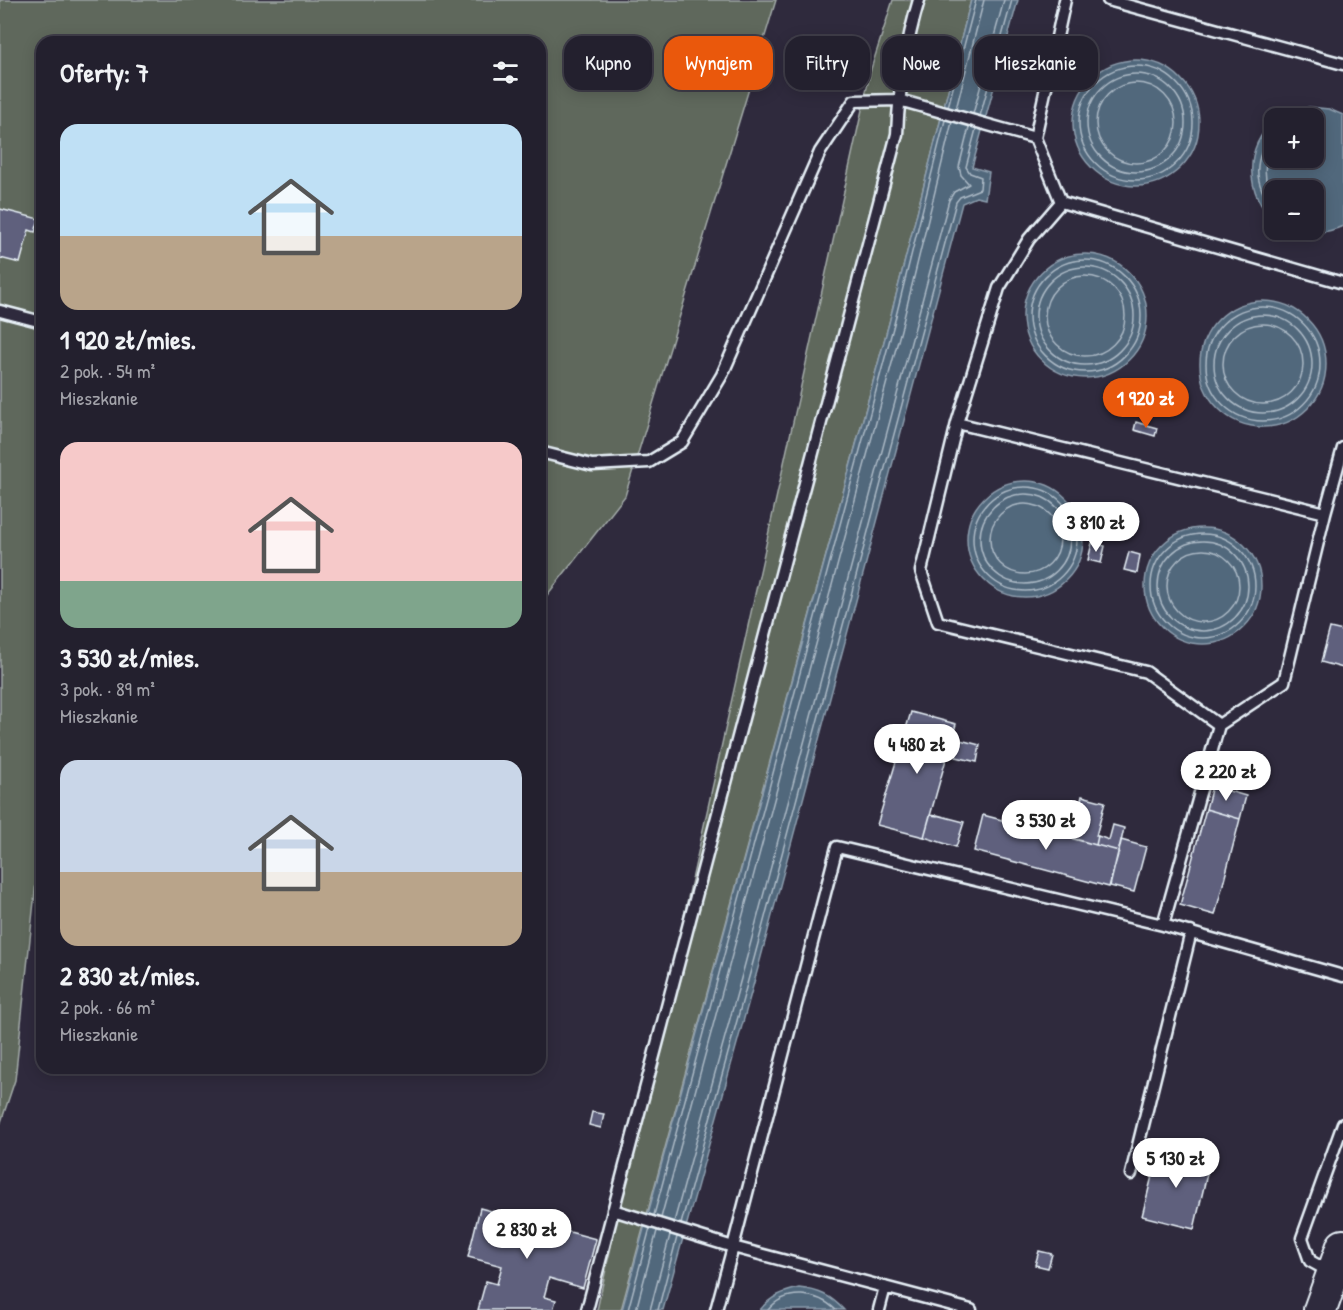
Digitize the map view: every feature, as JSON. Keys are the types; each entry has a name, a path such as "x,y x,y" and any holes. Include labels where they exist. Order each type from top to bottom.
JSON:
{"main road":[{"path":"1320,1310 1340,1266"}],"lane":[{"path":"587,1310 897,134 899,100 912,22 919,0"},
{"path":"1061,202 1035,138 1065,0"},
{"path":"1108,0 1343,64"},
{"path":"546,454 592,465 649,462 682,442 722,375 820,152 854,101 899,100 1035,138"},
{"path":"1061,202 1343,283"},
{"path":"1061,202 1029,239 999,288 957,423 921,571 938,622 1146,672 1219,725"},
{"path":"0,311 36,320"},
{"path":"957,423 1324,513"},
{"path":"1163,925 1219,725 1284,682 1324,513 1343,448"},
{"path":"716,1310 837,846 1191,932 1343,976"},
{"path":"1131,1174 1191,932"},
{"path":"1340,1266 1310,1261 1302,1238 1343,1124"},
{"path":"613,1210 733,1246 971,1310"},
{"path":"879,1310 885,1287"}],"shaded area":[{"path":"0,0 776,0 765,36 664,36 664,90 749,90 625,496 546,596 546,36 36,36 36,882 15,1080 0,1125"},
{"path":"893,0 971,0 962,36 882,36 882,90 948,90 889,323 621,1310 597,1310 866,90 870,90 871,69"}],"water":[{"path":"971,0 1018,0 1008,36 974,36 974,90 993,90 972,167 989,172 985,199 976,197 962,203 758,968 663,1310 622,1310 889,323 948,90 962,90 962,36"},
{"path":"1124,61 1148,61 1171,71 1188,88 1198,111 1198,135 1188,158 1171,175 1148,185 1124,185 1101,175 1084,158 1074,135 1074,111 1083,90 1098,90 1098,74"},
{"path":"1324,108 1343,115 1343,226 1324,232 1324,180 1264,180 1264,208 1253,185 1253,156 1257,143 1264,132 1264,168 1324,168"},
{"path":"1085,254 1109,258 1129,272 1143,292 1147,316 1143,340 1129,360 1109,374 1085,378 1061,374 1041,360 1027,340 1023,316 1027,292 1041,272 1061,258"},
{"path":"1263,301 1287,306 1307,320 1321,340 1326,364 1321,388 1307,408 1287,422 1263,427 1239,422 1219,408 1205,388 1200,364 1205,340 1219,320 1239,306"},
{"path":"1025,481 1047,485 1066,498 1079,517 1083,539 1079,561 1066,580 1047,593 1025,597 1003,593 984,580 971,561 967,539 971,517 984,498 1003,485"},
{"path":"1203,528 1225,532 1244,545 1257,564 1261,586 1257,608 1244,627 1225,640 1203,644 1181,640 1162,627 1149,608 1145,586 1149,564 1162,545 1181,532"},
{"path":"799,1288 824,1294 844,1310 760,1310 778,1295"}],"building":[{"path":"0,209 36,218 35,232 29,230 20,263 0,258"},
{"path":"1136,422 1157,428 1155,436 1134,430"},
{"path":"1092,543 1105,546 1101,563 1088,560"},
{"path":"1129,552 1140,555 1137,573 1124,570"},
{"path":"1330,628 1343,631 1343,668 1321,662"},
{"path":"911,712 956,724 924,837 877,825"},
{"path":"960,740 980,745 977,762 956,757"},
{"path":"1212,786 1246,796 1240,819 1206,809"},
{"path":"1082,796 1105,802 1096,836 1098,836 1096,845 1072,838"},
{"path":"1206,809 1240,819 1215,915 1180,905"},
{"path":"930,815 964,822 956,847 924,837"},
{"path":"983,815 1119,851 1109,887 974,851"},
{"path":"1113,825 1124,828 1119,851 1096,845 1098,836 1109,840"},
{"path":"1121,840 1146,847 1134,892 1110,886"},
{"path":"592,1112 604,1114 601,1128 589,1125"},
{"path":"1159,1148 1210,1161 1194,1229 1142,1216"},
{"path":"480,1208 596,1239 583,1288 549,1278 544,1297 556,1300 553,1310 478,1310 486,1281 497,1284 502,1266 468,1257"},
{"path":"1039,1251 1052,1254 1048,1268 1035,1265"}]}
